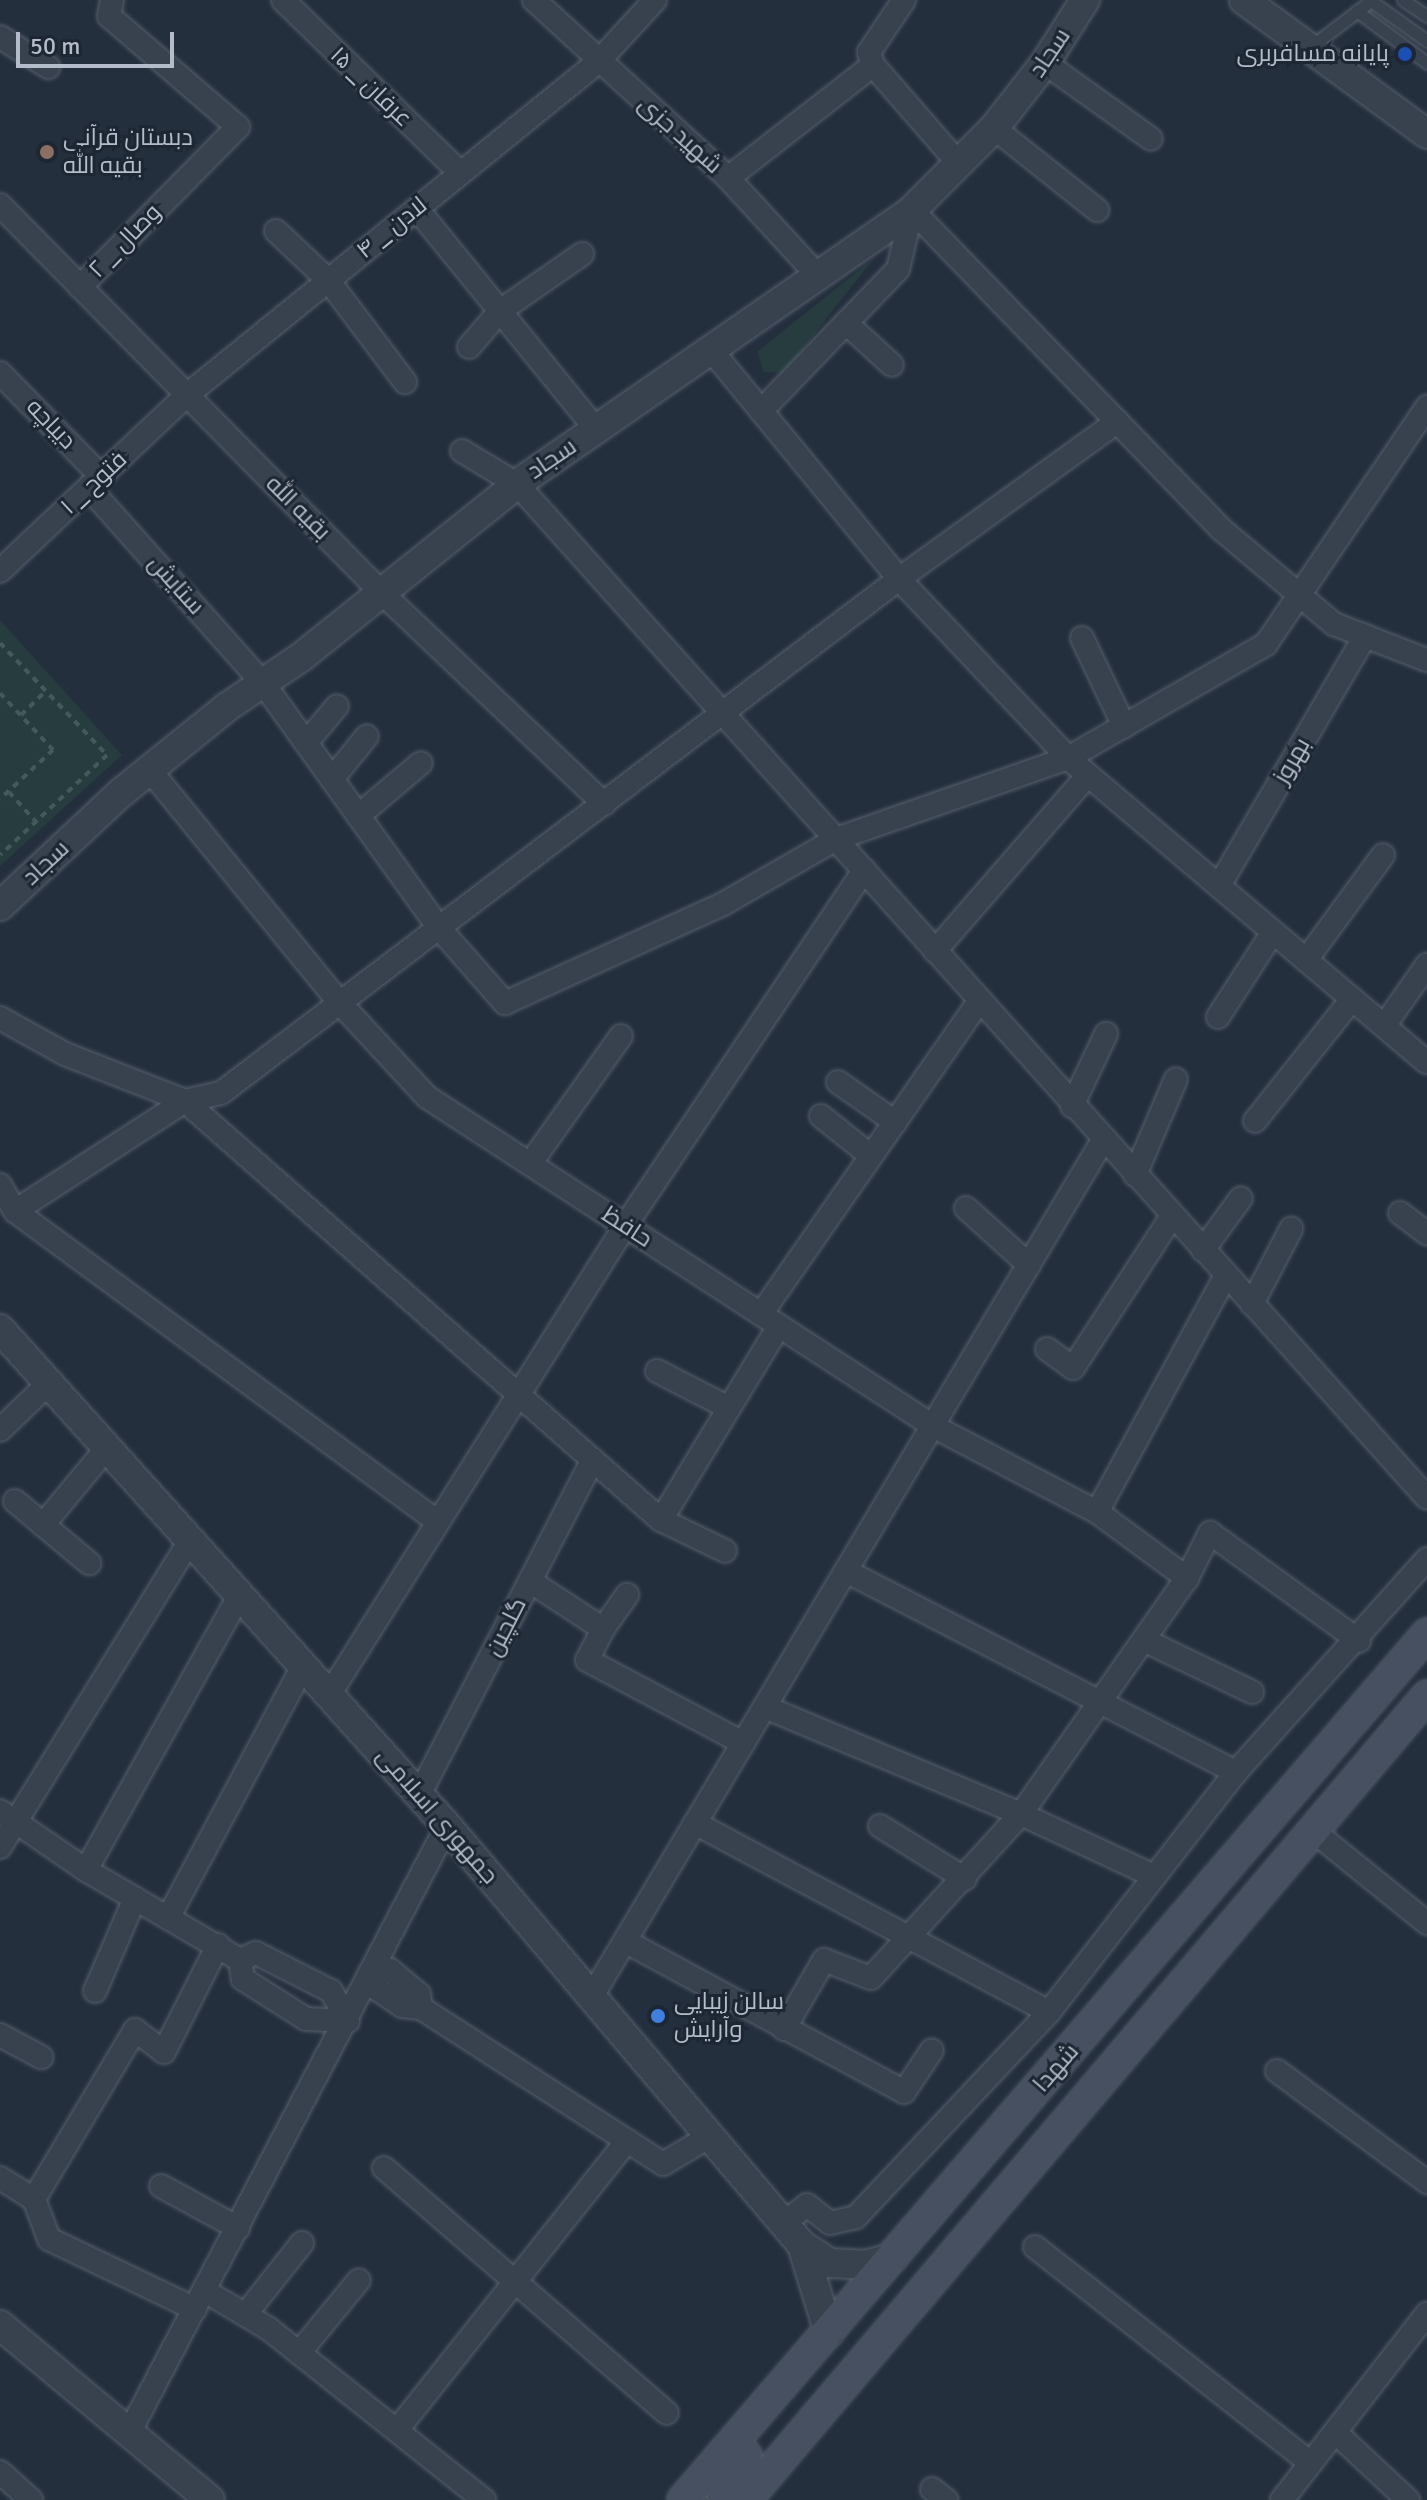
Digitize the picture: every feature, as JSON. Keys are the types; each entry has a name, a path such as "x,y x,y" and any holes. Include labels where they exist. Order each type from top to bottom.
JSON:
{"main road":[{"name":"شهدا","path":"683,2500 1427,1634"},
{"name":"شهدا","path":"746,2500 1427,1696"},
{"path":"1196,1905 1227,1931"},
{"path":"724,2500 721,2485 786,2408 823,2338"}],"street":[{"name":"وصال _ ۲","path":"80,287 238,127 109,16 112,0"},
{"name":"عرفان _ ۱۵","path":"283,0 460,173"},
{"name":"شهید جزی","path":"534,0 598,62 728,178 819,277"},
{"name":"لادن _ ۴","path":"187,395 598,62 655,0"},
{"path":"904,0 869,52 873,65 960,165"},
{"name":"سجاد","path":"0,906 149,769 383,594 517,484 912,210 994,128 1045,63 1085,0"},
{"path":"1244,0 1427,134"},
{"path":"0,37 48,67"},
{"path":"1045,63 1151,139"},
{"path":"728,178 873,65"},
{"path":"994,128 1097,210"},
{"name":"بقیه الله","path":"0,205 383,594 604,804"},
{"path":"417,209 596,429"},
{"path":"761,411 898,269 912,210"},
{"path":"912,210 1221,529 1334,624 1427,660"},
{"path":"276,231 328,280 405,382"},
{"path":"469,347 500,311 582,254"},
{"path":"846,323 892,365"},
{"path":"712,351 899,579 1068,758 1427,1062"},
{"name":"دیباچه","path":"0,373 95,482"},
{"name":"فتوح _ ۱","path":"0,571 187,395"},
{"path":"836,839 1068,758 1266,644 1427,407"},
{"path":"15,1211 185,1101 221,1093 899,579 1117,422"},
{"path":"462,451 517,484 725,712 1072,1106 1427,1498"},
{"name":"ستایش","path":"95,482 263,683 439,928 505,1003 723,904 836,839"},
{"name":"بهروز","path":"1219,886 1365,636"},
{"path":"1082,638 1124,726"},
{"path":"306,743 337,706"},
{"path":"332,779 367,736"},
{"path":"358,816 421,763"},
{"name":"حافظ","path":"149,769 340,1003 427,1097 933,1426 1097,1512 1187,1578"},
{"path":"935,951 1088,775"},
{"path":"1306,960 1383,855"},
{"path":"329,1695 625,1226 864,870"},
{"path":"1218,1017 1273,932"},
{"path":"1384,1026 1427,965"},
{"path":"1255,1121 1352,999"},
{"path":"661,1520 729,1408 770,1320 871,1156 979,1001"},
{"path":"0,1018 65,1054 185,1101 661,1520 725,1551"},
{"path":"1072,1106 1106,1034"},
{"path":"530,1164 621,1036"},
{"path":"1135,1175 1176,1079"},
{"path":"838,1082 895,1122"},
{"path":"821,1116 871,1156"},
{"path":"592,1996 1103,1140"},
{"path":"0,1185 15,1211 438,1522"},
{"path":"1203,1250 1241,1198"},
{"path":"966,1208 1029,1265"},
{"path":"1400,1213 1427,1233"},
{"path":"1047,1349 1073,1368 1172,1216"},
{"path":"1252,1304 1291,1229"},
{"path":"1097,1512 1226,1275"},
{"name":"جمهوری اسلامی","path":"0,1329 447,1826 802,2245 823,2338"},
{"path":"657,1371 729,1408"},
{"path":"0,1430 49,1383"},
{"path":"43,1525 107,1448"},
{"name":"گلچین","path":"419,1795 593,1460"},
{"path":"15,1501 89,1563"},
{"path":"784,2029 824,1960 871,1978 910,1941 1021,1814 1187,1578 1210,1533 1359,1641"},
{"path":"0,1847 7,1817 190,1540"},
{"path":"784,2223 807,2205 830,2223 856,2217 1049,2012 1152,1875 1236,1772 1359,1641 1427,1559"},
{"path":"846,1571 1236,1772"},
{"path":"530,1581 603,1629"},
{"path":"86,1870 240,1595"},
{"path":"627,1595 603,1629 587,1660 743,1743"},
{"path":"1144,1640 1252,1692"},
{"path":"168,1918 303,1666"},
{"path":"765,1707 1021,1814 1152,1875"},
{"path":"7,1817 86,1870 218,1945 240,1960 243,1979 306,2019 348,2021"},
{"path":"695,1823 910,1941 1049,2012"},
{"path":"129,2433 372,1976 447,1826"},
{"path":"880,1826 965,1879"},
{"path":"1312,1830 1427,1923"},
{"path":"95,1991 135,1898"},
{"path":"625,1941 904,2092 932,2050"},
{"path":"34,2199 135,2030 164,2052 218,1945"},
{"path":"240,1960 256,1953 331,1991 348,2021"},
{"path":"372,1976 377,1989 389,1997 421,2008 663,2164 710,2136"},
{"path":"0,2035 41,2057"},
{"path":"1277,2071 1427,2182"},
{"path":"397,2430 626,2142"},
{"path":"384,2168 512,2285 667,2413"},
{"path":"0,2178 34,2199 49,2239 245,2315 299,2353 484,2500"},
{"path":"161,2186 238,2228"},
{"path":"245,2315 302,2243"},
{"path":"802,2245 830,2263 864,2265 893,2258"},
{"path":"1035,2247 1310,2463"},
{"path":"299,2353 359,2280"},
{"path":"1282,2500 1427,2314"},
{"path":"0,2325 210,2500"},
{"path":"1335,2432 1408,2500"},
{"path":"0,2472 31,2500"}],"lane":[{"path":"1309,48 1372,0 1427,41"},
{"path":"1403,0 1427,16"},
{"path":"1357,11 1427,63"}],"path":[{"path":"0,643 107,755 0,855"},
{"path":"21,715 46,691"},
{"path":"0,693 53,750 0,799"},
{"path":"9,791 37,823"}],"green space":[{"path":"874,258 784,373 764,372 757,352"},
{"path":"0,620 122,755 0,866"}],"place":[{"name":"پایانه مسافربری","path":"1405,54"},
{"name":"دبستان قرآنی بقیه الله","path":"47,152"},
{"name":"سالن زیبایی وآرایش","path":"658,2016"}]}
